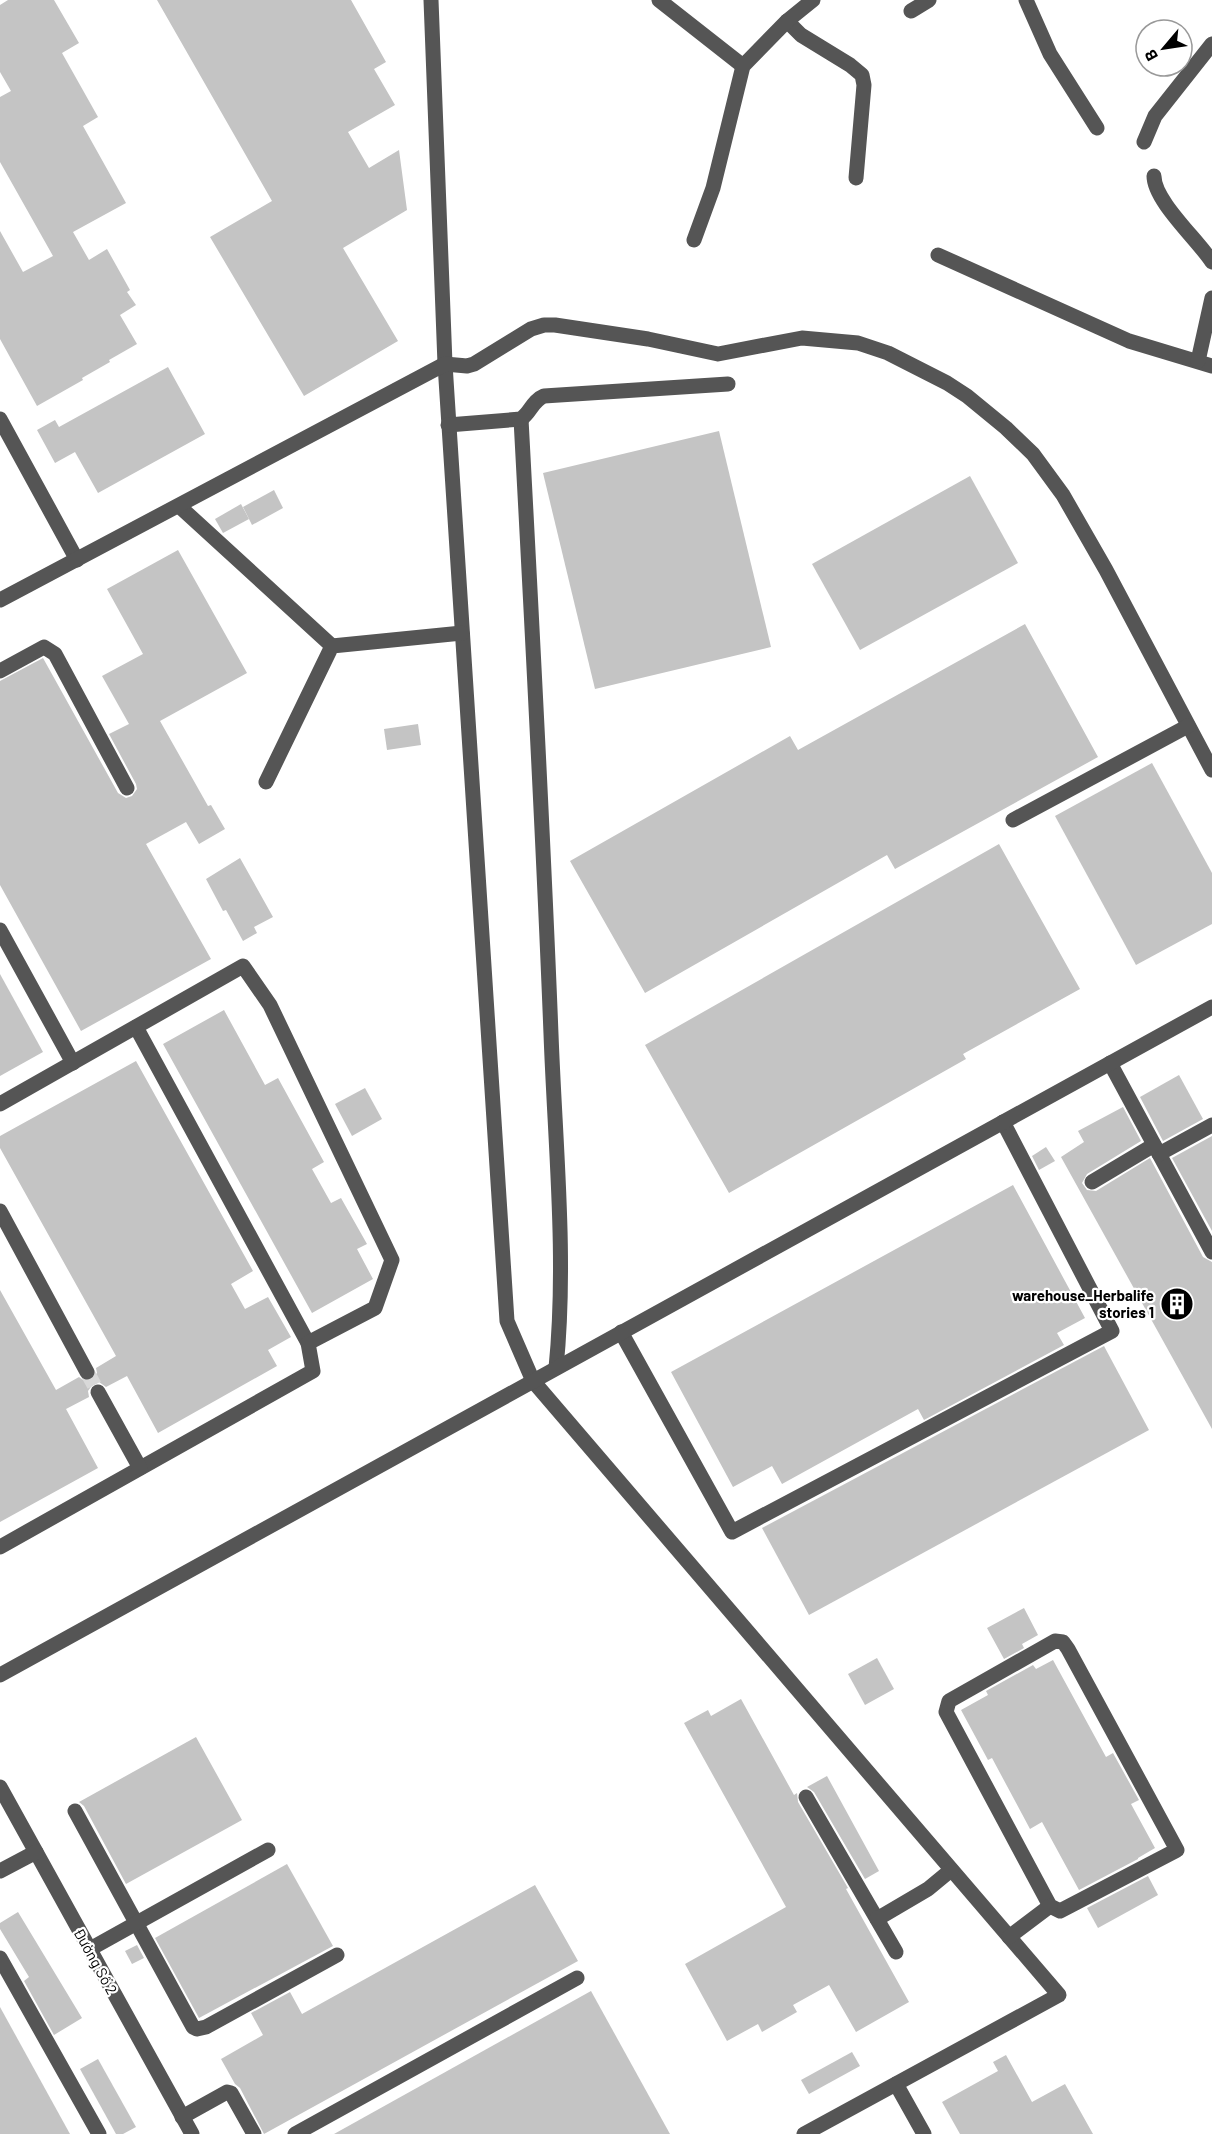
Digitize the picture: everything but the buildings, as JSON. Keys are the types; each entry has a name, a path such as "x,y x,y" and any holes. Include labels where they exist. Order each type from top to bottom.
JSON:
{"street":[{"path":"431,0 448,425 507,1321 533,1381 1059,1995 804,2134"},
{"path":"659,0 743,66"},
{"path":"694,240 713,188 743,66 791,10 813,0"},
{"path":"911,11 929,0"},
{"path":"1026,0 1045,45 1097,128"},
{"path":"791,10 801,35 850,65 861,75 864,85 856,178"},
{"path":"1144,142 1155,116 1212,44"},
{"path":"1154,176 1158,191 1168,207 1212,262"},
{"path":"938,255 1129,341 1205,364 1212,297"},
{"path":"0,600 445,364 467,366 474,364 522,333 544,325 648,339 718,354 801,338 858,343 888,353 923,370 967,396 1033,454 1062,495 1106,570 1212,770"},
{"path":"448,425 521,419 533,403 544,396 728,384"},
{"path":"0,419 78,560"},
{"path":"521,419 544,855 558,1210 561,1311 556,1368"},
{"path":"179,506 332,646 462,633"},
{"path":"266,782 332,646"},
{"path":"0,671 44,647 51,650 127,788"},
{"path":"1013,820 1188,726"},
{"path":"0,930 73,1063"},
{"path":"0,1104 243,966 270,1005 392,1260 375,1308 308,1343"},
{"path":"0,1676 1212,1007"},
{"path":"0,1547 313,1371 308,1343 136,1027"},
{"path":"1110,1063 1212,1252"},
{"path":"621,1332 732,1532 1112,1330 1003,1122"},
{"path":"1092,1182 1157,1149 1212,1125"},
{"path":"0,1210 87,1372"},
{"path":"98,1392 140,1468"},
{"path":"1055,1641 1063,1642 1068,1649 1177,1850 1060,1911 1050,1906 946,1712 949,1701 1055,1641"},
{"name":"Đường Số 2","path":"0,1787 192,2134"},
{"path":"806,1797 896,1952"},
{"path":"75,1811 193,2027 197,2029 206,2027 337,1955"},
{"path":"90,1949 268,1850"},
{"path":"0,1871 36,1851"},
{"path":"877,1919 928,1889 951,1870"},
{"path":"1009,1937 1050,1906"},
{"path":"0,1958 99,2134"},
{"path":"295,2134 578,1978"},
{"path":"896,2084 924,2134"},
{"path":"182,2117 227,2092 231,2093 254,2134"}],"tunnel":[{"path":"87,1372 98,1392"}],"place":[{"name":"warehouse_Herbalife stories 1","path":"1177,1304"}]}
